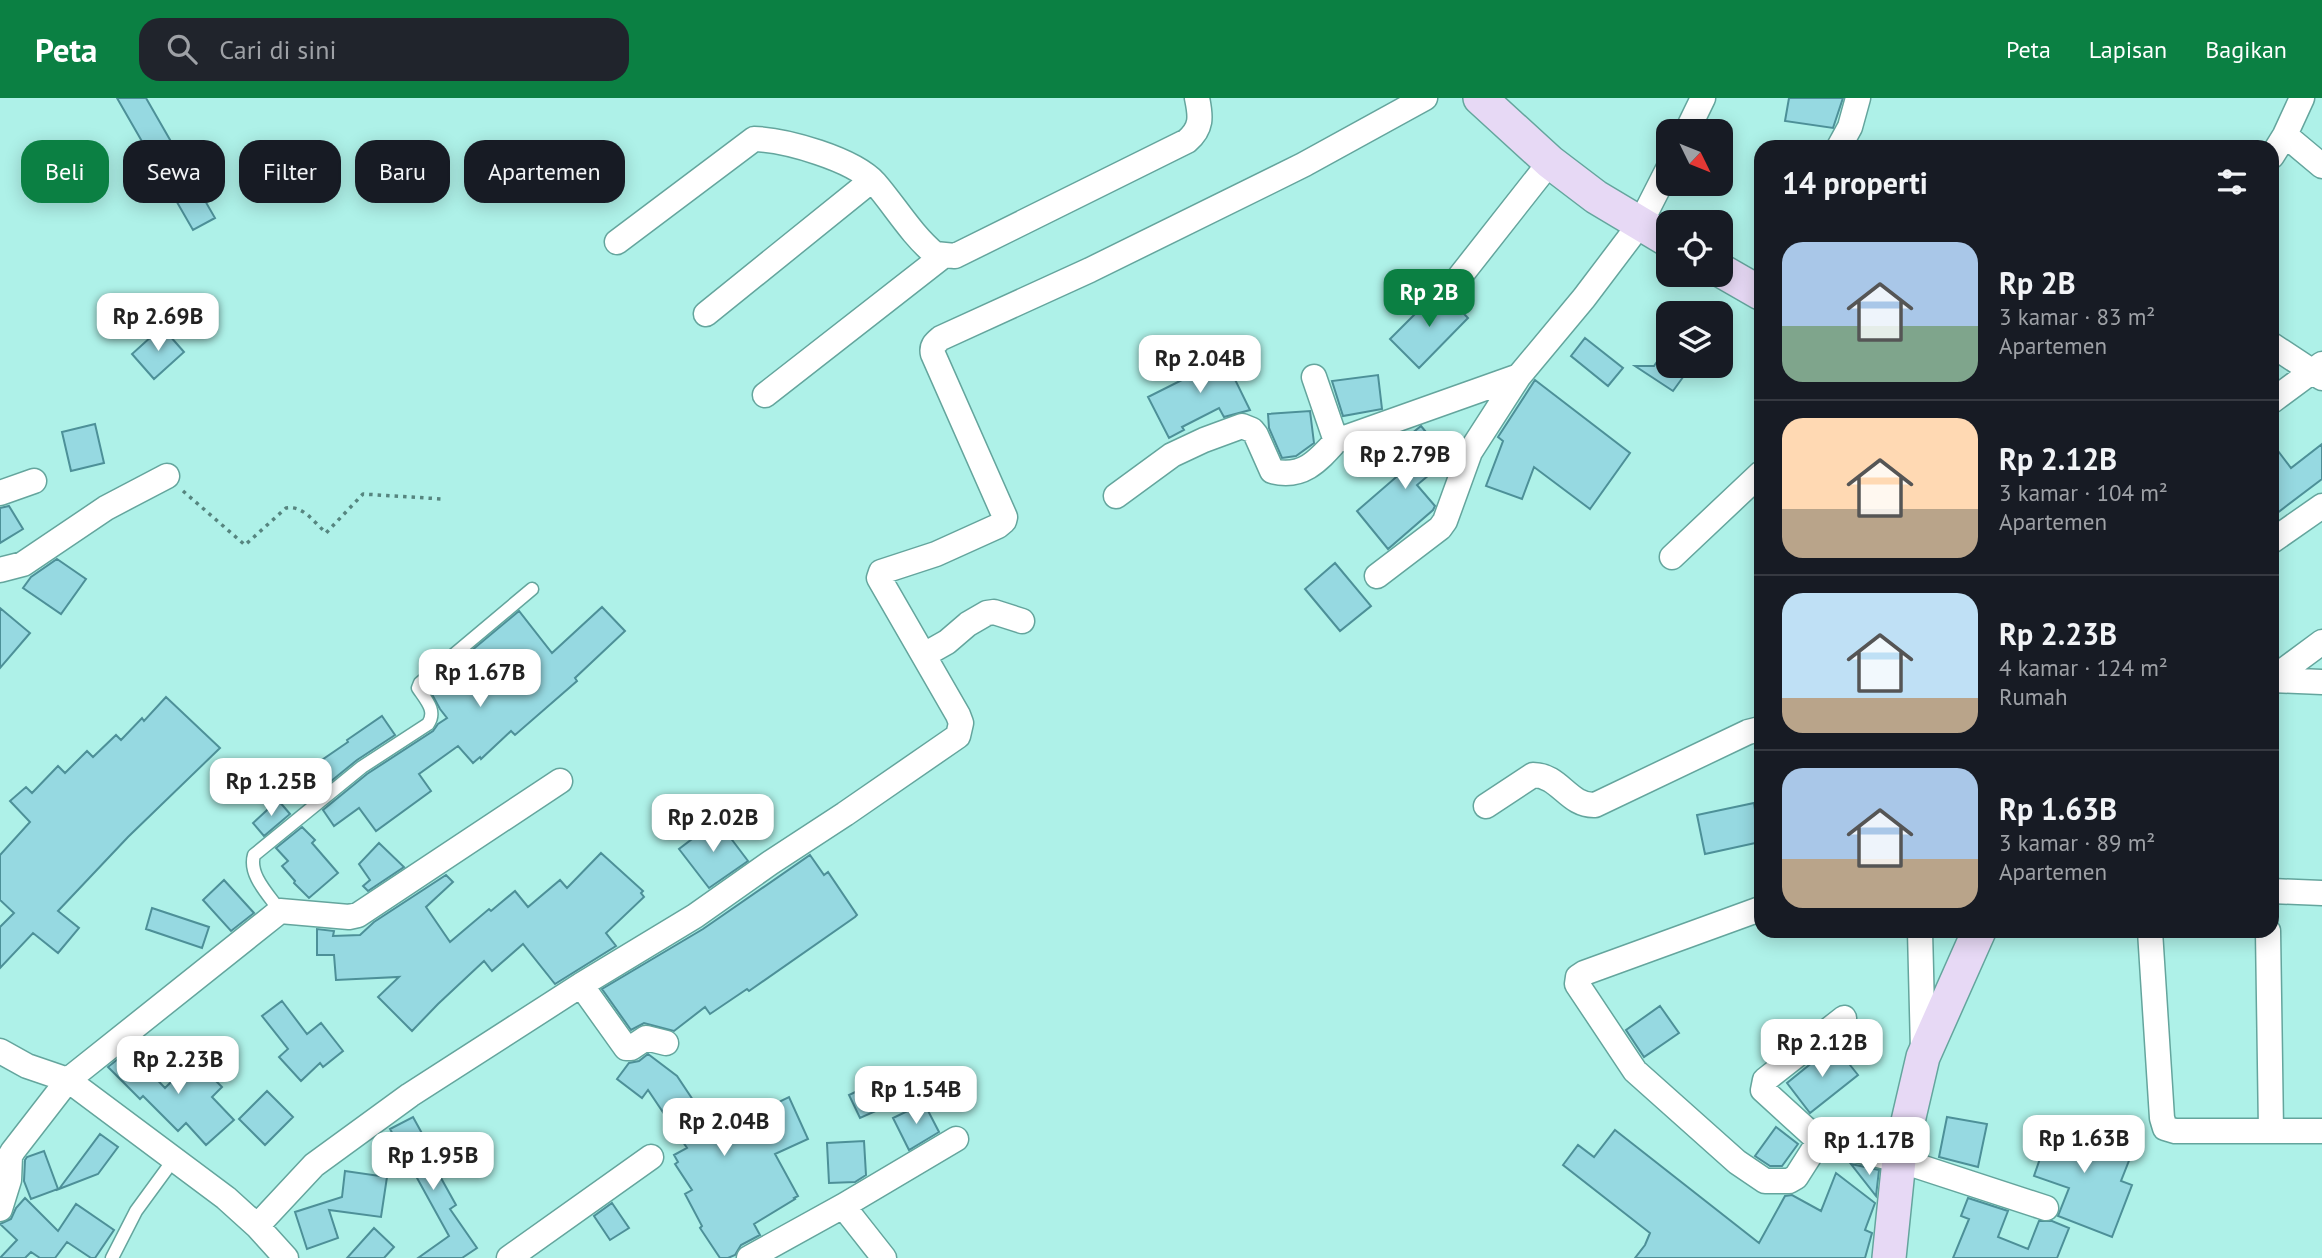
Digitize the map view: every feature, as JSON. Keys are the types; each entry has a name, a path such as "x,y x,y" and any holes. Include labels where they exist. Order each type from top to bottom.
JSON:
{"street":[{"path":"617,242 754,139 768,140 840,160 872,180 929,249 935,254 955,256 1187,141 1196,134 1200,125 1197,98"},
{"path":"257,1226 314,1165 410,1095 581,985 695,916 958,736 961,723 958,715 880,582 880,573 936,554 998,526 1005,517 933,354 934,343 1090,270 1304,164 1425,98"},
{"path":"1480,98 1550,162 1596,197 1654,232"},
{"path":"1693,119 1703,98"},
{"path":"1843,140 1850,127 1858,98"},
{"path":"2279,145 2302,98"},
{"path":"2285,135 2322,166"},
{"path":"1454,284 1550,162"},
{"path":"706,314 872,180"},
{"path":"1377,576 1440,528 1470,452 1519,376 1584,298 1654,232 1662,196"},
{"path":"765,395 943,256"},
{"path":"1733,277 1754,290"},
{"path":"2279,349 2319,371 2279,397"},
{"path":"1115,496 1172,455 1242,426 1256,435 1272,471 1285,474 1305,470 1315,464 1336,441 1519,376"},
{"path":"1314,377 1336,441"},
{"path":"0,570 23,564 106,508 167,476"},
{"path":"1672,557 1754,480"},
{"path":"0,494 34,481"},
{"path":"2279,536 2322,506"},
{"path":"924,654 947,642 968,624 987,613 994,612 1022,621"},
{"path":"2279,674 2322,642"},
{"path":"2279,679 2322,681"},
{"path":"1486,806 1533,775 1556,783 1577,802 1595,805 1754,730"},
{"path":"0,1209 9,1180 10,1156 68,1080 280,911 349,917 358,915 560,781"},
{"path":"2279,891 2322,893"},
{"path":"1754,911 1584,973 1578,977 1577,984 1635,1071 1738,1162 1765,1181 1789,1181 1796,1177 1819,1141"},
{"path":"1920,938 1923,1057"},
{"path":"1889,1258 1899,1160 1923,1057 1976,938"},
{"path":"2150,938 2162,1124 2165,1128 2175,1131 2322,1131"},
{"path":"2268,938 2271,1130"},
{"path":"581,985 626,1048 631,1048 646,1038 667,1043"},
{"path":"1844,1018 1765,1080 1763,1090 1819,1141 1899,1160 2046,1208"},
{"path":"0,1052 27,1066 68,1080 226,1198 257,1226 286,1258"},
{"path":"749,1258 956,1139"},
{"path":"509,1258 652,1157"},
{"path":"843,1206 884,1258"}],"lane":[{"path":"280,911 254,872 254,855 362,767 428,724 433,715 418,688 419,683 532,589"},
{"path":"112,1258 136,1211 174,1159"}],"path":[{"path":"167,476 245,545 286,508 301,510 326,533 363,494 442,499"}],"building":[{"path":"117,98 146,98 170,140 141,140"},
{"path":"1789,98 1843,98 1833,128 1785,121"},
{"path":"177,203 206,203 215,218 193,230"},
{"path":"1440,289 1468,318 1419,368 1390,339"},
{"path":"162,327 184,352 154,379 132,354"},
{"path":"1585,338 1623,368 1608,386 1571,356"},
{"path":"1220,349 1250,410 1224,417 1219,408 1182,427 1184,430 1169,438 1148,397 1200,371 1196,361"},
{"path":"1656,363 1656,378 1682,378 1673,391 1635,366 1654,366"},
{"path":"1378,375 1382,409 1343,416 1332,381"},
{"path":"1535,380 1630,453 1590,509 1534,467 1522,499 1486,486 1503,441 1498,437"},
{"path":"1310,411 1314,443 1296,456 1282,458 1269,428 1268,414"},
{"path":"95,424 104,463 71,471 62,432"},
{"path":"1421,426 1448,459 1417,485 1435,506 1433,510 1388,549 1357,511 1409,466 1394,448"},
{"path":"2322,444 2322,479 2279,512 2279,452 2291,468"},
{"path":"9,506 23,529 0,543 0,508"},
{"path":"57,559 86,579 61,614 23,588 31,577"},
{"path":"1335,563 1371,606 1340,631 1305,589"},
{"path":"602,607 625,631 575,678 577,681 515,735 511,731 473,763 458,746 419,774 431,791 376,831 359,808 334,826 323,810 367,774 433,731 447,718 428,687 519,611 552,653"},
{"path":"0,608 30,633 0,668"},
{"path":"166,697 220,748 128,837 58,911 79,928 58,953 33,933 0,968 0,927 14,913 0,900 0,855 30,822 10,801 26,787 32,793 58,766 65,773 87,751 93,757 116,735 121,740 142,718 144,721"},
{"path":"382,716 395,735 357,760 314,795 300,775"},
{"path":"278,800 290,814 264,836 253,823"},
{"path":"1754,803 1754,843 1705,854 1697,815"},
{"path":"717,820 748,861 709,888 679,849"},
{"path":"302,827 315,840 312,843 338,873 309,898 282,866 288,861 276,848"},
{"path":"379,843 404,867 368,891 363,886 370,880 359,864"},
{"path":"601,853 643,891 641,893 644,897 606,933 616,946 555,984 523,944 492,971 484,961 412,1031 378,997 399,977 336,980 334,955 317,955 317,929 334,931 333,936 360,935 374,922 446,875 453,882 426,907 450,942 515,891 528,907 560,880 567,888"},
{"path":"810,855 824,875 828,872 857,915 855,917 749,991 747,989 710,1014 705,1007 674,1031 644,1023 631,1030 602,989 703,929"},
{"path":"224,880 254,913 231,931 203,900"},
{"path":"152,908 209,927 202,948 146,929"},
{"path":"282,1001 307,1034 321,1023 343,1051 323,1067 320,1063 301,1081 279,1057 288,1049 262,1016"},
{"path":"1660,1006 1679,1033 1644,1057 1626,1030"},
{"path":"1834,1045 1858,1075 1810,1113 1787,1083"},
{"path":"129,1050 165,1088 194,1059 222,1087 212,1097 234,1120 206,1145 186,1123 178,1131 143,1096 140,1099 108,1067"},
{"path":"648,1054 677,1076 715,1133 789,1097 808,1139 775,1154 798,1196 754,1224 760,1235 741,1245 735,1255 728,1258 720,1258 700,1228 702,1226 685,1194 692,1190 675,1164 678,1162 674,1155 687,1148 648,1090 642,1098 617,1079 629,1063 639,1061"},
{"path":"876,1082 887,1106 860,1118 849,1095"},
{"path":"267,1091 293,1117 265,1145 239,1119"},
{"path":"924,1103 939,1132 909,1150 893,1118"},
{"path":"413,1117 430,1148 426,1151 456,1205 450,1209 477,1248 462,1258 418,1258 449,1236 390,1129"},
{"path":"1947,1117 1987,1124 1978,1167 1939,1157"},
{"path":"2038,1117 2132,1153 2121,1181 2132,1185 2112,1237 2058,1216 2069,1188 2034,1176 2045,1144 2030,1138"},
{"path":"1776,1127 1798,1144 1782,1166 1770,1166 1755,1156"},
{"path":"1615,1130 1759,1243 1785,1196 1792,1195 1821,1211 1836,1173 1875,1203 1865,1230 1872,1233 1865,1258 1635,1258 1650,1233 1563,1165 1578,1145 1594,1157"},
{"path":"100,1134 118,1147 98,1174 59,1189"},
{"path":"864,1141 866,1175 855,1182 829,1183 827,1143"},
{"path":"44,1151 58,1189 31,1199 24,1181 25,1160"},
{"path":"1851,1164 1879,1170 1876,1196"},
{"path":"345,1171 387,1177 381,1217 329,1210 338,1238 307,1249 295,1212 342,1197"},
{"path":"25,1198 58,1231 76,1204 114,1230 95,1258 67,1242 55,1258 40,1258 31,1252 25,1258 0,1258 17,1240 0,1224 11,1219"},
{"path":"1968,1198 2008,1211 1998,1237 2028,1249 2039,1221 2052,1221 2069,1228 2057,1258 1953,1258 1969,1219 1961,1216"},
{"path":"612,1203 629,1228 610,1240 594,1216"},
{"path":"374,1228 394,1247 384,1258 347,1258"}]}
